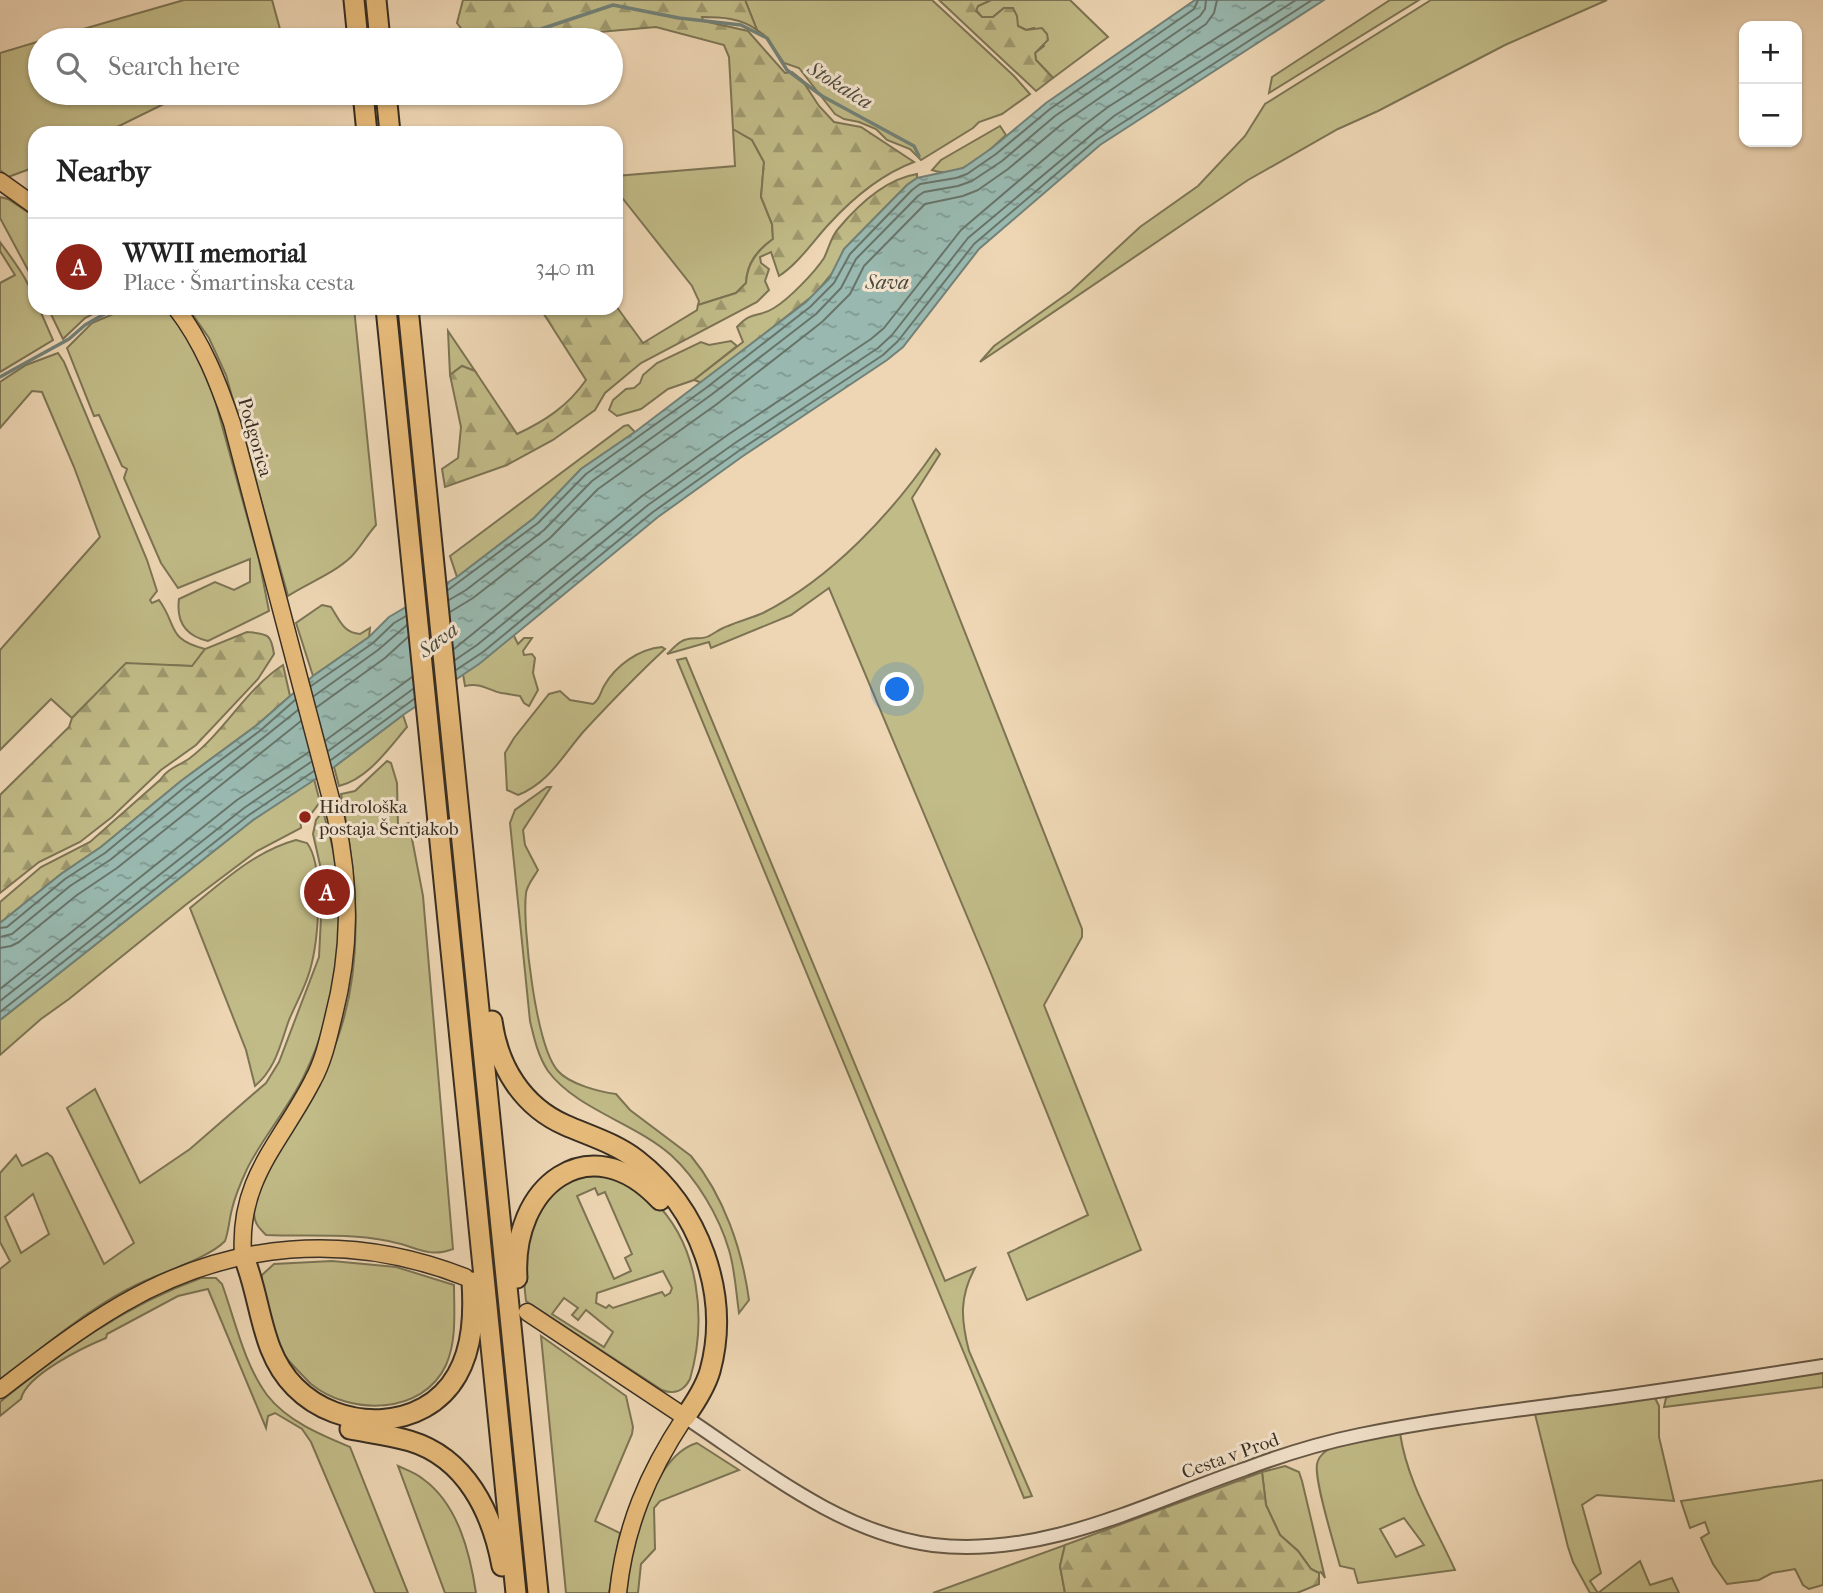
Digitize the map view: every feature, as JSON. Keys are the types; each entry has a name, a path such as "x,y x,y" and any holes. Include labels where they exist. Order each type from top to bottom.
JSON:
{"highway":[{"path":"354,0 357,28"},
{"path":"376,0 379,28"},
{"path":"364,105 367,126"},
{"path":"387,105 389,126"},
{"path":"387,315 516,1593"},
{"path":"409,315 538,1593"},
{"path":"465,870 478,901 496,1044 516,1085 544,1114 617,1146 636,1159 676,1201 704,1251 714,1294 716,1334 710,1371 702,1391 685,1418"},
{"path":"512,1338 519,1306 519,1243 524,1218 534,1200 550,1183 572,1171 593,1167 623,1171 642,1182 665,1205 682,1231 698,1271 703,1298 704,1336 685,1418"},
{"path":"243,1255 268,1343 282,1372 295,1388 319,1405 342,1415 372,1420 399,1417 435,1401 452,1383 463,1361 472,1320 470,1225 476,1205"},
{"path":"243,1255 240,1270 242,1293 256,1347 271,1377 287,1396 312,1415 338,1426 422,1445 456,1467 479,1496 491,1521 505,1593"}],"main road":[{"path":"0,181 28,201"},
{"name":"Podgorica","path":"182,315 191,327 215,373 232,423 336,818 345,863 348,910 346,961 327,1045 314,1078 253,1185 242,1223 243,1255"},
{"path":"0,1390 121,1304 175,1277 243,1255 306,1248 351,1249 407,1258 465,1277"},
{"path":"527,1312 685,1418 658,1460 631,1524 618,1593"}],"street":[{"name":"Cesta v Prod","path":"685,1418 834,1513 871,1530 937,1545 992,1546 1038,1540 1106,1522 1245,1469 1315,1446 1360,1435 1486,1414 1823,1366"}],"green space":[{"path":"184,0 272,0 280,28 87,28"},
{"path":"463,0 745,0 757,30 731,19 702,17 703,21 748,31 785,73 792,72 802,80 819,106 834,122 861,127 914,162 879,180 847,205 806,252 779,276 771,252 760,257 761,263 769,269 765,281 769,290 757,302 641,363 605,393 595,410 553,440 507,465 445,487 442,469 458,458 461,427 450,375 462,366 475,371 517,434 555,412 572,398 586,380 544,315 623,315 643,343 697,310 698,305 736,293 746,283 754,258 773,239 772,224 761,197 764,162 752,140 733,129 729,57 724,45 656,27 623,30 461,28 457,23"},
{"path":"745,0 932,0 1030,94 1002,114 979,122 921,160 910,149 887,140 876,129 835,114 799,68 784,63 764,35 757,30"},
{"path":"939,0 991,0 978,6 976,11 982,17 993,17 1004,8 1013,8 1018,26 1026,30 1042,28 1047,34 1048,40 1035,53 1036,60 1053,78 1036,91"},
{"path":"991,0 1070,0 1108,37 1053,78 1036,60 1035,53 1044,46 1034,28 1026,30 1018,26 1004,8 993,17 982,17 976,10 978,6"},
{"path":"1390,0 1419,0 1269,93 1272,77"},
{"path":"1431,0 1607,0 1505,45 1338,129 1248,180 980,362 994,346 1071,291 1140,227 1198,186 1245,136 1265,104"},
{"path":"28,45 28,105 162,105 119,126 28,126 28,170 8,177 0,170 0,53"},
{"path":"1000,126 1006,135 972,163 952,172 932,170 941,160"},
{"path":"733,129 752,140 764,162 761,197 772,224 773,239 754,258 748,269 746,283 736,293 698,305 699,301 692,286 623,199 623,175 735,166"},
{"path":"917,174 917,178 844,249 834,271 815,294 702,383 694,380 743,342 737,327 742,322 774,308 801,285 824,258 836,232 864,202 894,181"},
{"path":"0,197 28,212 28,270 0,218"},
{"path":"0,242 28,284 28,315 42,315 53,340 0,372 0,283 15,275 0,251"},
{"path":"51,315 91,315 85,318 63,339"},
{"path":"111,315 171,315 182,329 210,382 259,560 269,611 208,641 194,636 184,627 179,615 179,599 215,582 234,590 250,582 250,559 178,588 161,563 124,478 127,469 122,466 99,415 94,416 67,348 92,323"},
{"path":"193,315 355,315 376,525 344,563 288,596 226,375 209,338"},
{"path":"448,331 475,371 462,366 450,375"},
{"path":"731,341 737,346 694,380 668,389 641,409 617,416 609,410 613,400 626,389 634,388 640,383 643,375 657,363 701,342 709,345"},
{"path":"58,353 147,560 157,591 150,600 152,603 159,600 178,636 205,649 193,666 126,664 72,718 51,699 0,750 0,650 100,537 42,392 32,391 0,428 0,382 26,365"},
{"path":"628,425 635,432 581,469 534,518 457,577 450,556"},
{"path":"936,449 940,454 912,498 1082,929 1082,937 1044,1005 1141,1250 1027,1300 1008,1253 1088,1215 988,966 829,588 791,615 711,648 709,642 667,654 685,640 706,637 763,613 813,581 837,562 881,519"},
{"path":"322,605 331,607 349,631 360,634 370,628 369,637 313,676 296,623"},
{"path":"247,632 267,636 274,654 258,679 196,745 161,770 112,817 80,842 39,862 0,893 0,795 69,727 72,718 126,663 192,666 205,649"},
{"path":"513,634 518,644 524,638 532,638 523,651 524,655 532,654 535,658 533,673 538,690 529,706 520,696 480,686 465,686 463,674"},
{"path":"662,647 665,649 584,731 547,776 518,795 507,790 505,753 549,694 560,691 570,700 593,704 609,678 622,665 645,651"},
{"path":"686,658 945,1281 975,1268 966,1289 963,1309 969,1351 1032,1496 1024,1498 677,660"},
{"path":"283,665 290,696 257,725 0,923 0,902 41,867 90,842 167,773 203,747 258,686"},
{"path":"403,715 407,727 385,753 359,777 339,786 334,767"},
{"path":"387,761 391,763 397,783 398,826 409,823 423,896 453,1249 439,1252 427,1252 367,1238 266,1235 257,1225 254,1216 256,1200 266,1173 309,1102 329,1060 349,995 354,962 355,894 341,794 355,791"},
{"path":"314,779 320,802 311,814 306,810 300,815 301,828 257,851 188,903 41,1019 0,1055 0,1020 253,820"},
{"path":"547,787 551,787 523,830 525,845 538,870 526,893 526,931 537,1013 550,1058 558,1071 569,1080 616,1094 630,1110 691,1156 703,1172 730,1224 742,1262 749,1300 739,1313 733,1265 725,1237 706,1199 690,1175 657,1144 574,1096 548,1071 539,1053 530,1021 510,823 515,810"},
{"path":"323,811 338,879 339,930 329,1006 303,1078 253,1157 243,1179 233,1204 225,1241 193,1261 139,1283 111,1299 62,1332 0,1381 0,1269 10,1261 0,1242 0,1173 16,1155 22,1166 47,1153 52,1157 104,1264 134,1243 67,1108 95,1089 140,1183 190,1149 266,1083 279,1062 319,957 323,878 313,834 316,820","holes":["33,1194 49,1234 21,1253 5,1217"]},
{"path":"296,840 307,843 316,869 318,905 313,957 306,983 276,1056 268,1072 255,1086 246,1050 190,908 253,859"},
{"path":"611,1174 644,1192 669,1218 681,1239 695,1284 698,1332 690,1379 678,1391 662,1390 526,1301 523,1258 533,1214 551,1194 573,1176","holes":["595,1188 598,1195 605,1192 632,1254 625,1258 631,1271 614,1279 577,1196","663,1271 672,1288 665,1296 662,1292 613,1308 596,1303 597,1293","564,1298 578,1308 572,1315 578,1320 586,1310 613,1332 604,1347 552,1314"]},
{"path":"332,1261 396,1267 454,1285 454,1325 450,1355 435,1381 421,1394 384,1405 345,1402 311,1384 281,1352 266,1312 262,1275 274,1264"},
{"path":"201,1278 216,1278 222,1284 246,1356 267,1395 294,1420 350,1447 408,1593 375,1593 311,1442 302,1429 275,1413 268,1416 266,1428 208,1289 178,1296 57,1363 33,1381 21,1399 0,1416 0,1402 95,1331 146,1302"},
{"path":"541,1336 626,1396 632,1434 595,1521 620,1533 609,1593 566,1593"},
{"path":"1823,1371 1823,1387 1664,1407 1666,1398 1677,1393"},
{"path":"1652,1396 1659,1406 1659,1437 1674,1501 1597,1495 1582,1505 1601,1573 1590,1581 1598,1593 1590,1593 1573,1562 1535,1414"},
{"path":"1400,1433 1415,1486 1455,1570 1358,1583 1354,1569 1340,1566 1322,1499 1317,1464 1319,1458 1333,1447","holes":["1404,1518 1424,1545 1396,1557 1380,1529"]},
{"path":"697,1443 739,1470 660,1501 654,1508 655,1549 641,1564 638,1593 625,1593 638,1530 655,1485 667,1466 681,1452"},
{"path":"398,1466 420,1477 435,1489 454,1516 466,1546 476,1593 445,1593"},
{"path":"1285,1466 1299,1472 1325,1578 1321,1572 1311,1569 1298,1551 1280,1535 1266,1505 1262,1472"},
{"path":"1262,1472 1266,1505 1280,1535 1298,1551 1311,1569 1319,1573 1319,1584 1297,1593 1065,1593 1060,1566 1065,1545"},
{"path":"1823,1480 1823,1585 1809,1589 1803,1585 1795,1569 1772,1573 1759,1580 1727,1584 1713,1564 1701,1538 1709,1533 1705,1522 1690,1528 1681,1501"},
{"path":"1065,1545 1060,1566 1065,1593 933,1593"},
{"path":"1640,1561 1650,1585 1672,1578 1679,1593 1598,1593"}],"water":[{"name":"Sava","path":"1195,0 1324,0 1100,145 979,249 903,347 887,360 743,456 658,517 479,664 403,715 334,767 253,820 0,1020 0,923 257,725 313,676 369,637 389,617 457,577 534,518 581,469 635,432 806,302 829,279 844,249 907,185 917,178 963,168 992,148 1046,103"}],"waterway":[{"name":"Stokalca","path":"544,28 613,5 679,18 741,25 767,38 787,70 822,96 914,146 919,156"},
{"name":"Stokalca","path":"0,377 69,339 85,325 103,315"}],"place":[{"name":"Hidrološka postaja Šentjakob","path":"305,817"},
{"name":"WWII memorial","path":"327,892"}]}
